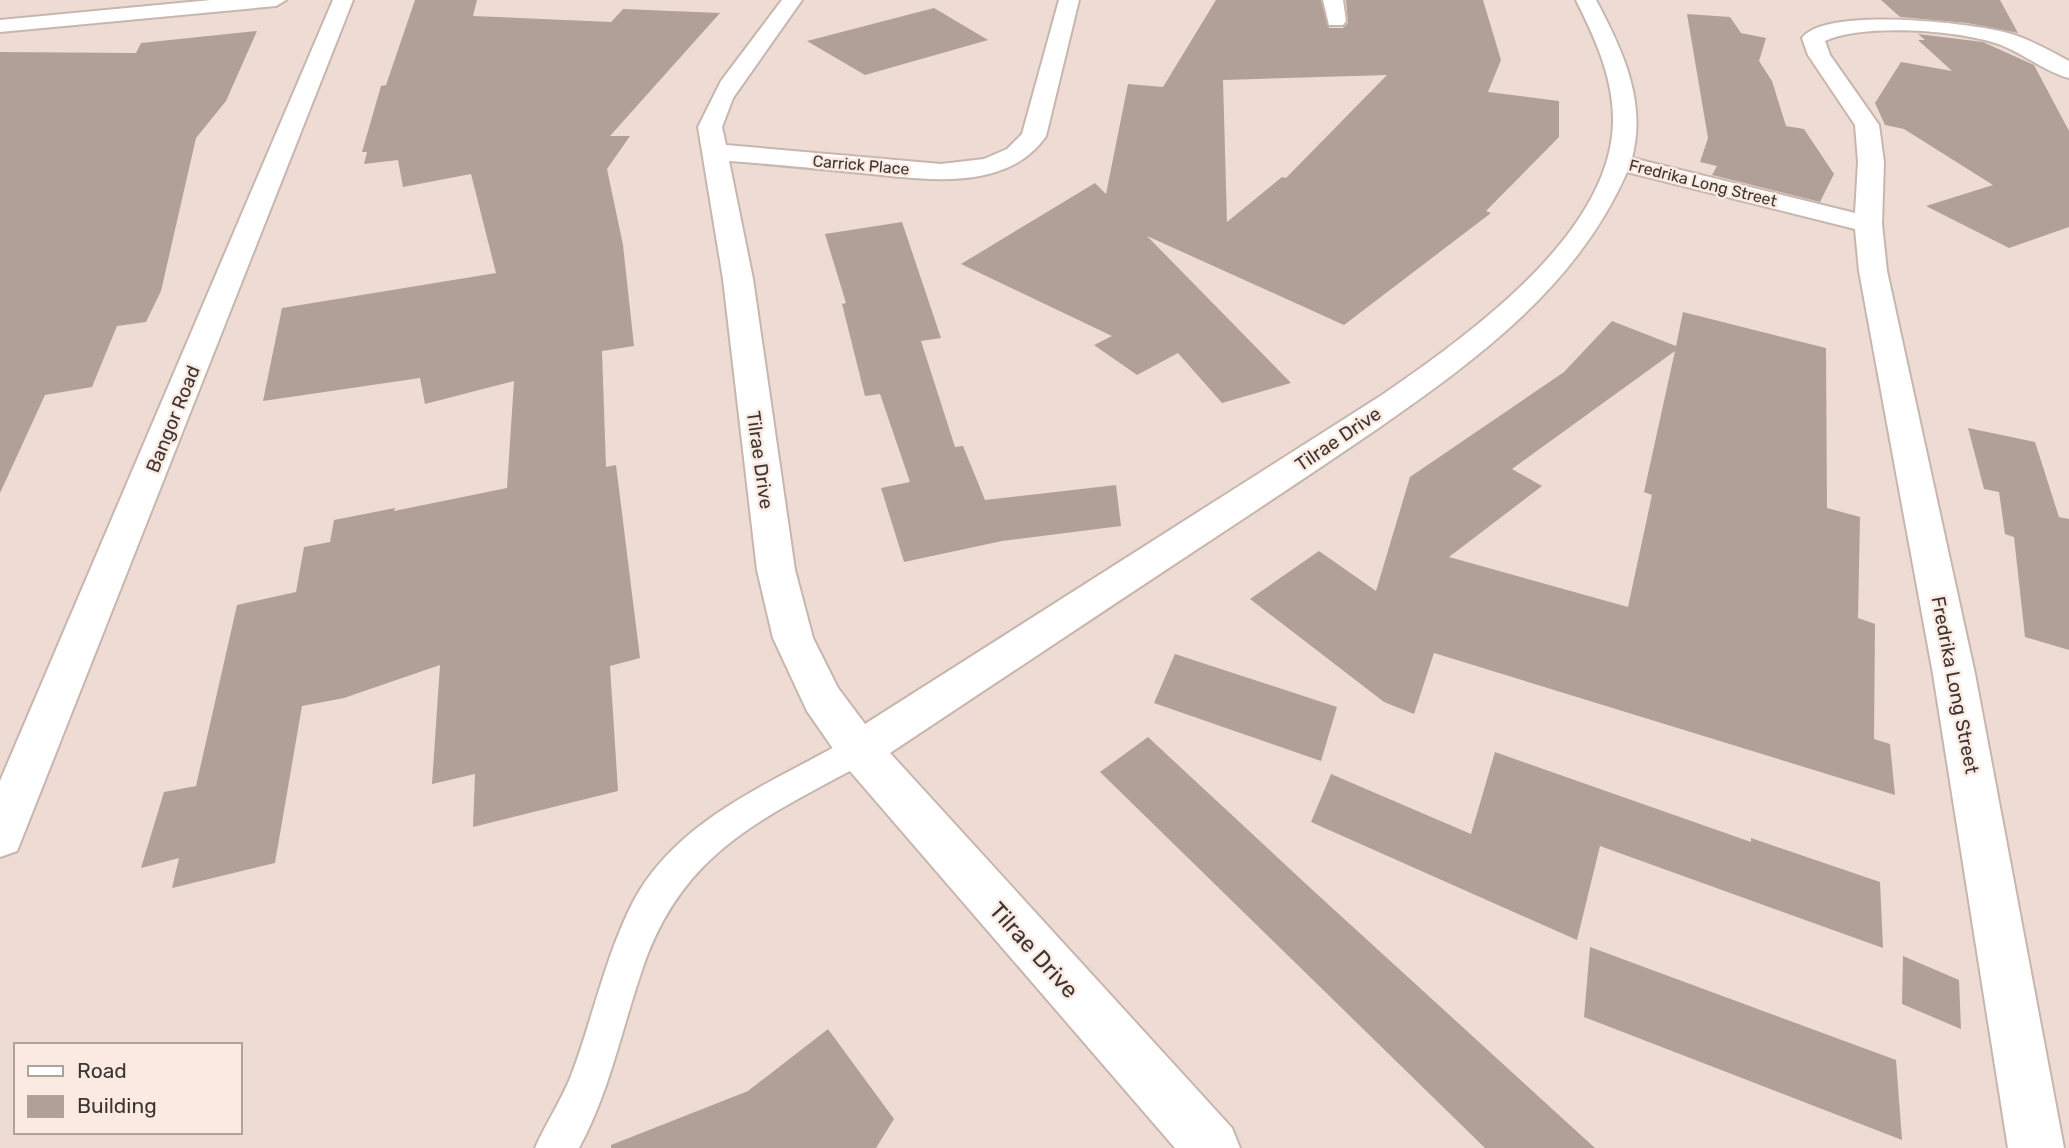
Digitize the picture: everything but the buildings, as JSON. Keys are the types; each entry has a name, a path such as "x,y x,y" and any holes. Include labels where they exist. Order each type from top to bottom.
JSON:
{"street":[{"path":"0,26 276,0"},
{"name":"Bangor Road","path":"0,836 343,0"},
{"path":"716,152 712,140 711,116 792,0"},
{"name":"Carrick Place","path":"716,152 942,172 967,171 1002,162 1027,146 1034,136 1069,0"},
{"path":"1333,0 1336,21"},
{"name":"Tilrae Drive","path":"859,750 1285,475 1414,388 1485,335 1535,288 1576,241 1604,197 1619,162 1626,106 1617,68 1586,0"},
{"name":"Fredrika Long Street","path":"2036,1148 1954,674 1873,271 1868,224 1871,162 1867,125 1819,55 1813,38 1836,28 1871,26 1967,31 2017,44 2069,71"},
{"name":"Tilrae Drive","path":"716,152 737,279 776,570 793,638 822,699 859,750 975,885 1212,1148"},
{"name":"Fredrika Long Street","path":"1619,162 1868,224"}],"lane":[{"path":"556,1148 579,1105 631,948 658,893 687,856 727,824 859,750"}]}
